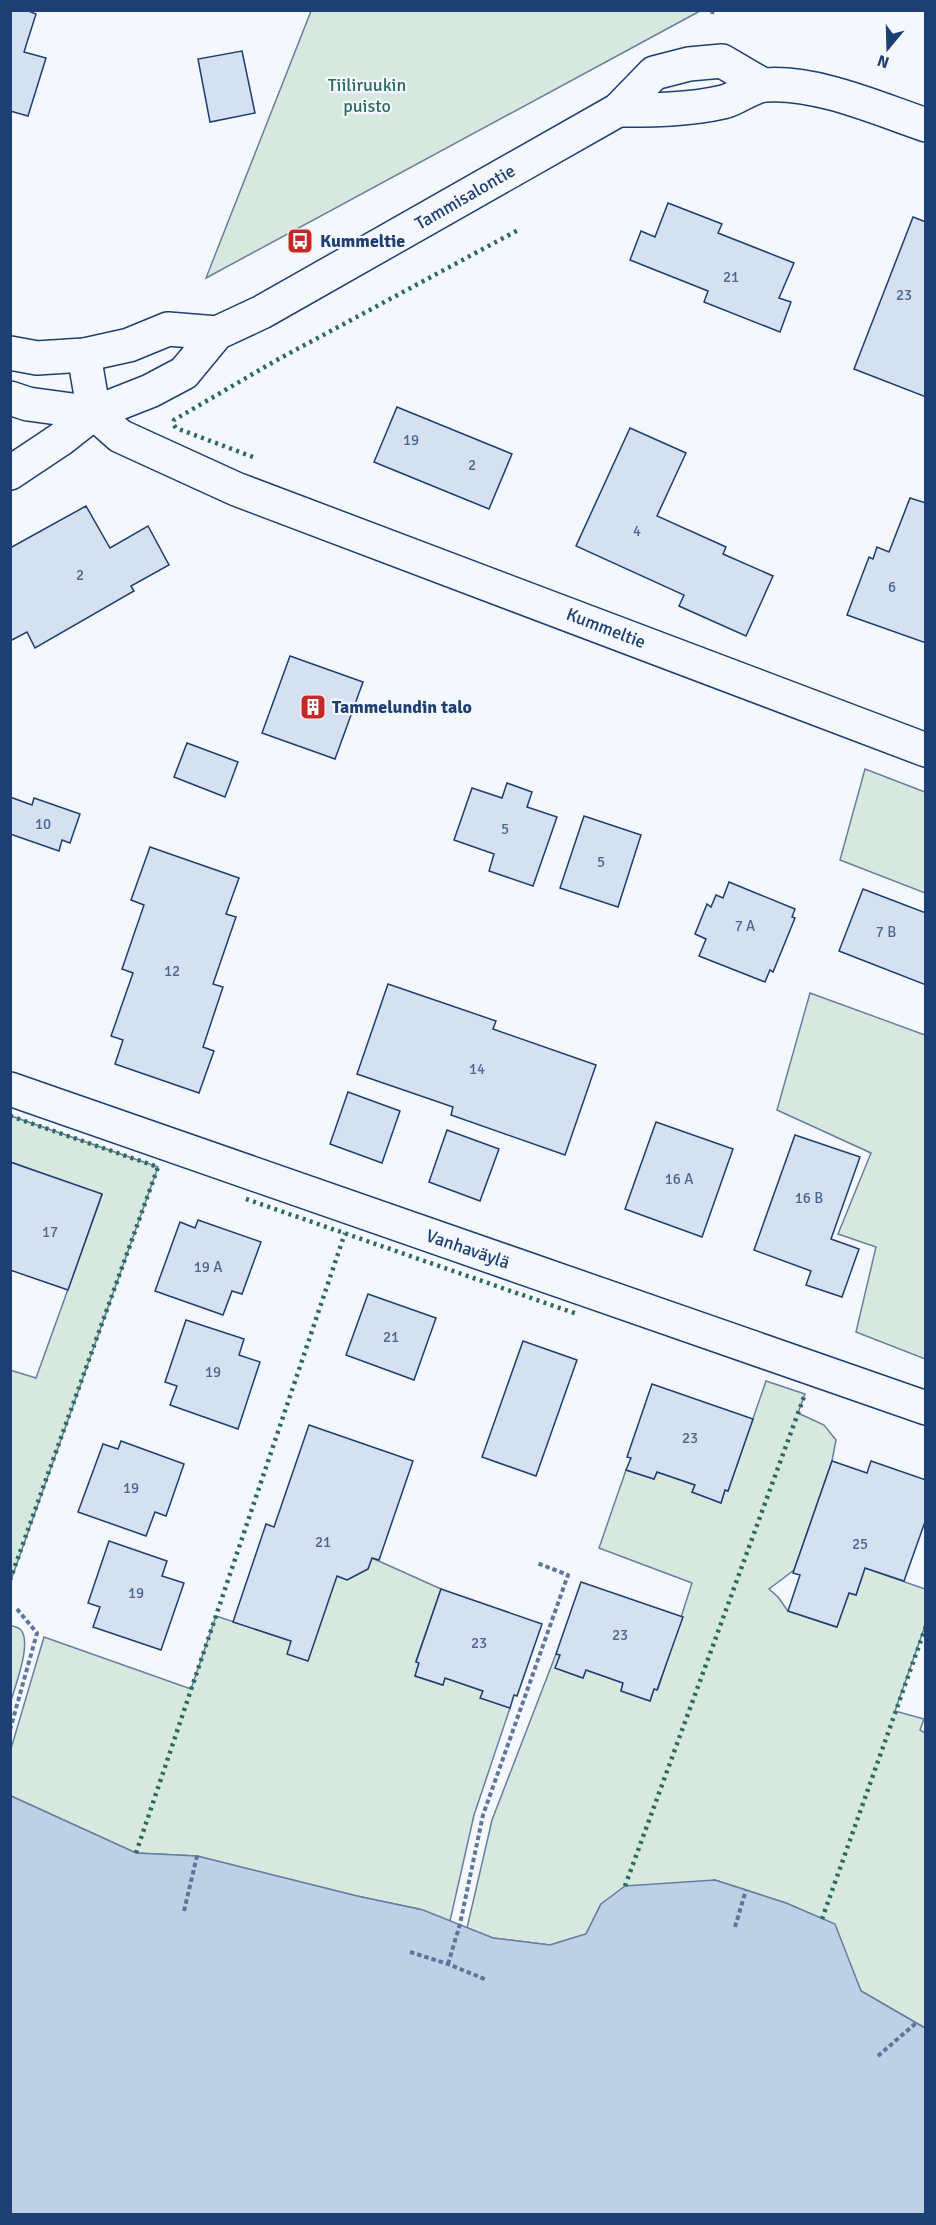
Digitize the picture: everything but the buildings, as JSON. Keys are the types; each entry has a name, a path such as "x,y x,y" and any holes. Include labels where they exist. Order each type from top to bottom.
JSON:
{"street":[{"name":"Tammisalontie","path":"10,398 28,404 94,413 150,391 184,373 217,333 262,312 618,110 654,73 689,64 722,62 763,85 820,90 926,125"},
{"name":"Tammisalontie","path":"618,110 666,111 725,102 763,85"},
{"name":"Tammisalontie","path":"10,353 38,358 84,355 129,345 168,329 217,333"},
{"path":"10,473 61,439 94,413 84,355"},
{"name":"Kummeltie","path":"94,413 120,436 236,489 926,750"},
{"name":"Vanhaväylä","path":"10,1089 926,1408"}],"path":[{"path":"448,1964 460,1924 483,1815 568,1575 537,1563"},
{"path":"10,1730 37,1633 17,1609"},
{"path":"184,1911 196,1856"},
{"path":"735,1927 746,1890"},
{"path":"410,1952 487,1980"},
{"path":"878,2056 916,2023"}],"green space":[{"name":"Tiiliruukin puisto","path":"311,10 700,11 206,278"},
{"path":"865,769 925,792 925,893 840,860"},
{"path":"810,993 925,1035 925,1359 856,1332 876,1247 838,1234 871,1153 777,1110"},
{"path":"11,1116 158,1167 11,1580 10,1370 36,1378 102,1195 11,1162"},
{"path":"766,1381 805,1394 798,1413 824,1425 836,1440 832,1461 794,1570 769,1589 788,1611 836,1627 849,1593 856,1595 865,1568 925,1589 925,1626 895,1711 924,1719 920,1730 925,1733 925,2028 861,1991 834,1924 786,1903 715,1880 601,1904 586,1934 550,1945 493,1938 467,1928 492,1820 556,1654 560,1655 556,1668 583,1678 586,1670 623,1683 621,1691 650,1701 654,1689 658,1689 692,1583 599,1548 626,1470 654,1479 657,1472 695,1485 692,1492 721,1503 725,1490 728,1491"},
{"path":"372,1558 441,1589 416,1661 419,1663 415,1676 442,1685 445,1678 483,1691 481,1698 510,1708 474,1815 450,1921 419,1909 197,1856 136,1853 11,1796 10,1752 44,1637 191,1689 216,1616 291,1641 337,1576 347,1580 368,1569"},
{"path":"11,1625 20,1629 25,1643 22,1664 11,1701"}],"water":[{"path":"11,1796 136,1853 197,1856 423,1910 493,1938 550,1945 586,1934 601,1904 625,1886 715,1880 786,1903 835,1924 861,1991 925,2028 925,2214 11,2214"}],"hedge":[{"path":"253,457 176,428 173,424 174,420 275,361 520,229"},
{"path":"10,1116 158,1167 10,1580"},
{"path":"246,1199 577,1314"},
{"path":"136,1853 345,1233"},
{"path":"625,1886 805,1394"},
{"path":"822,1919 926,1626"}],"place":[{"name":"Kummeltie","path":"300,241"},
{"name":"Tammelundin talo","path":"313,707"}]}
